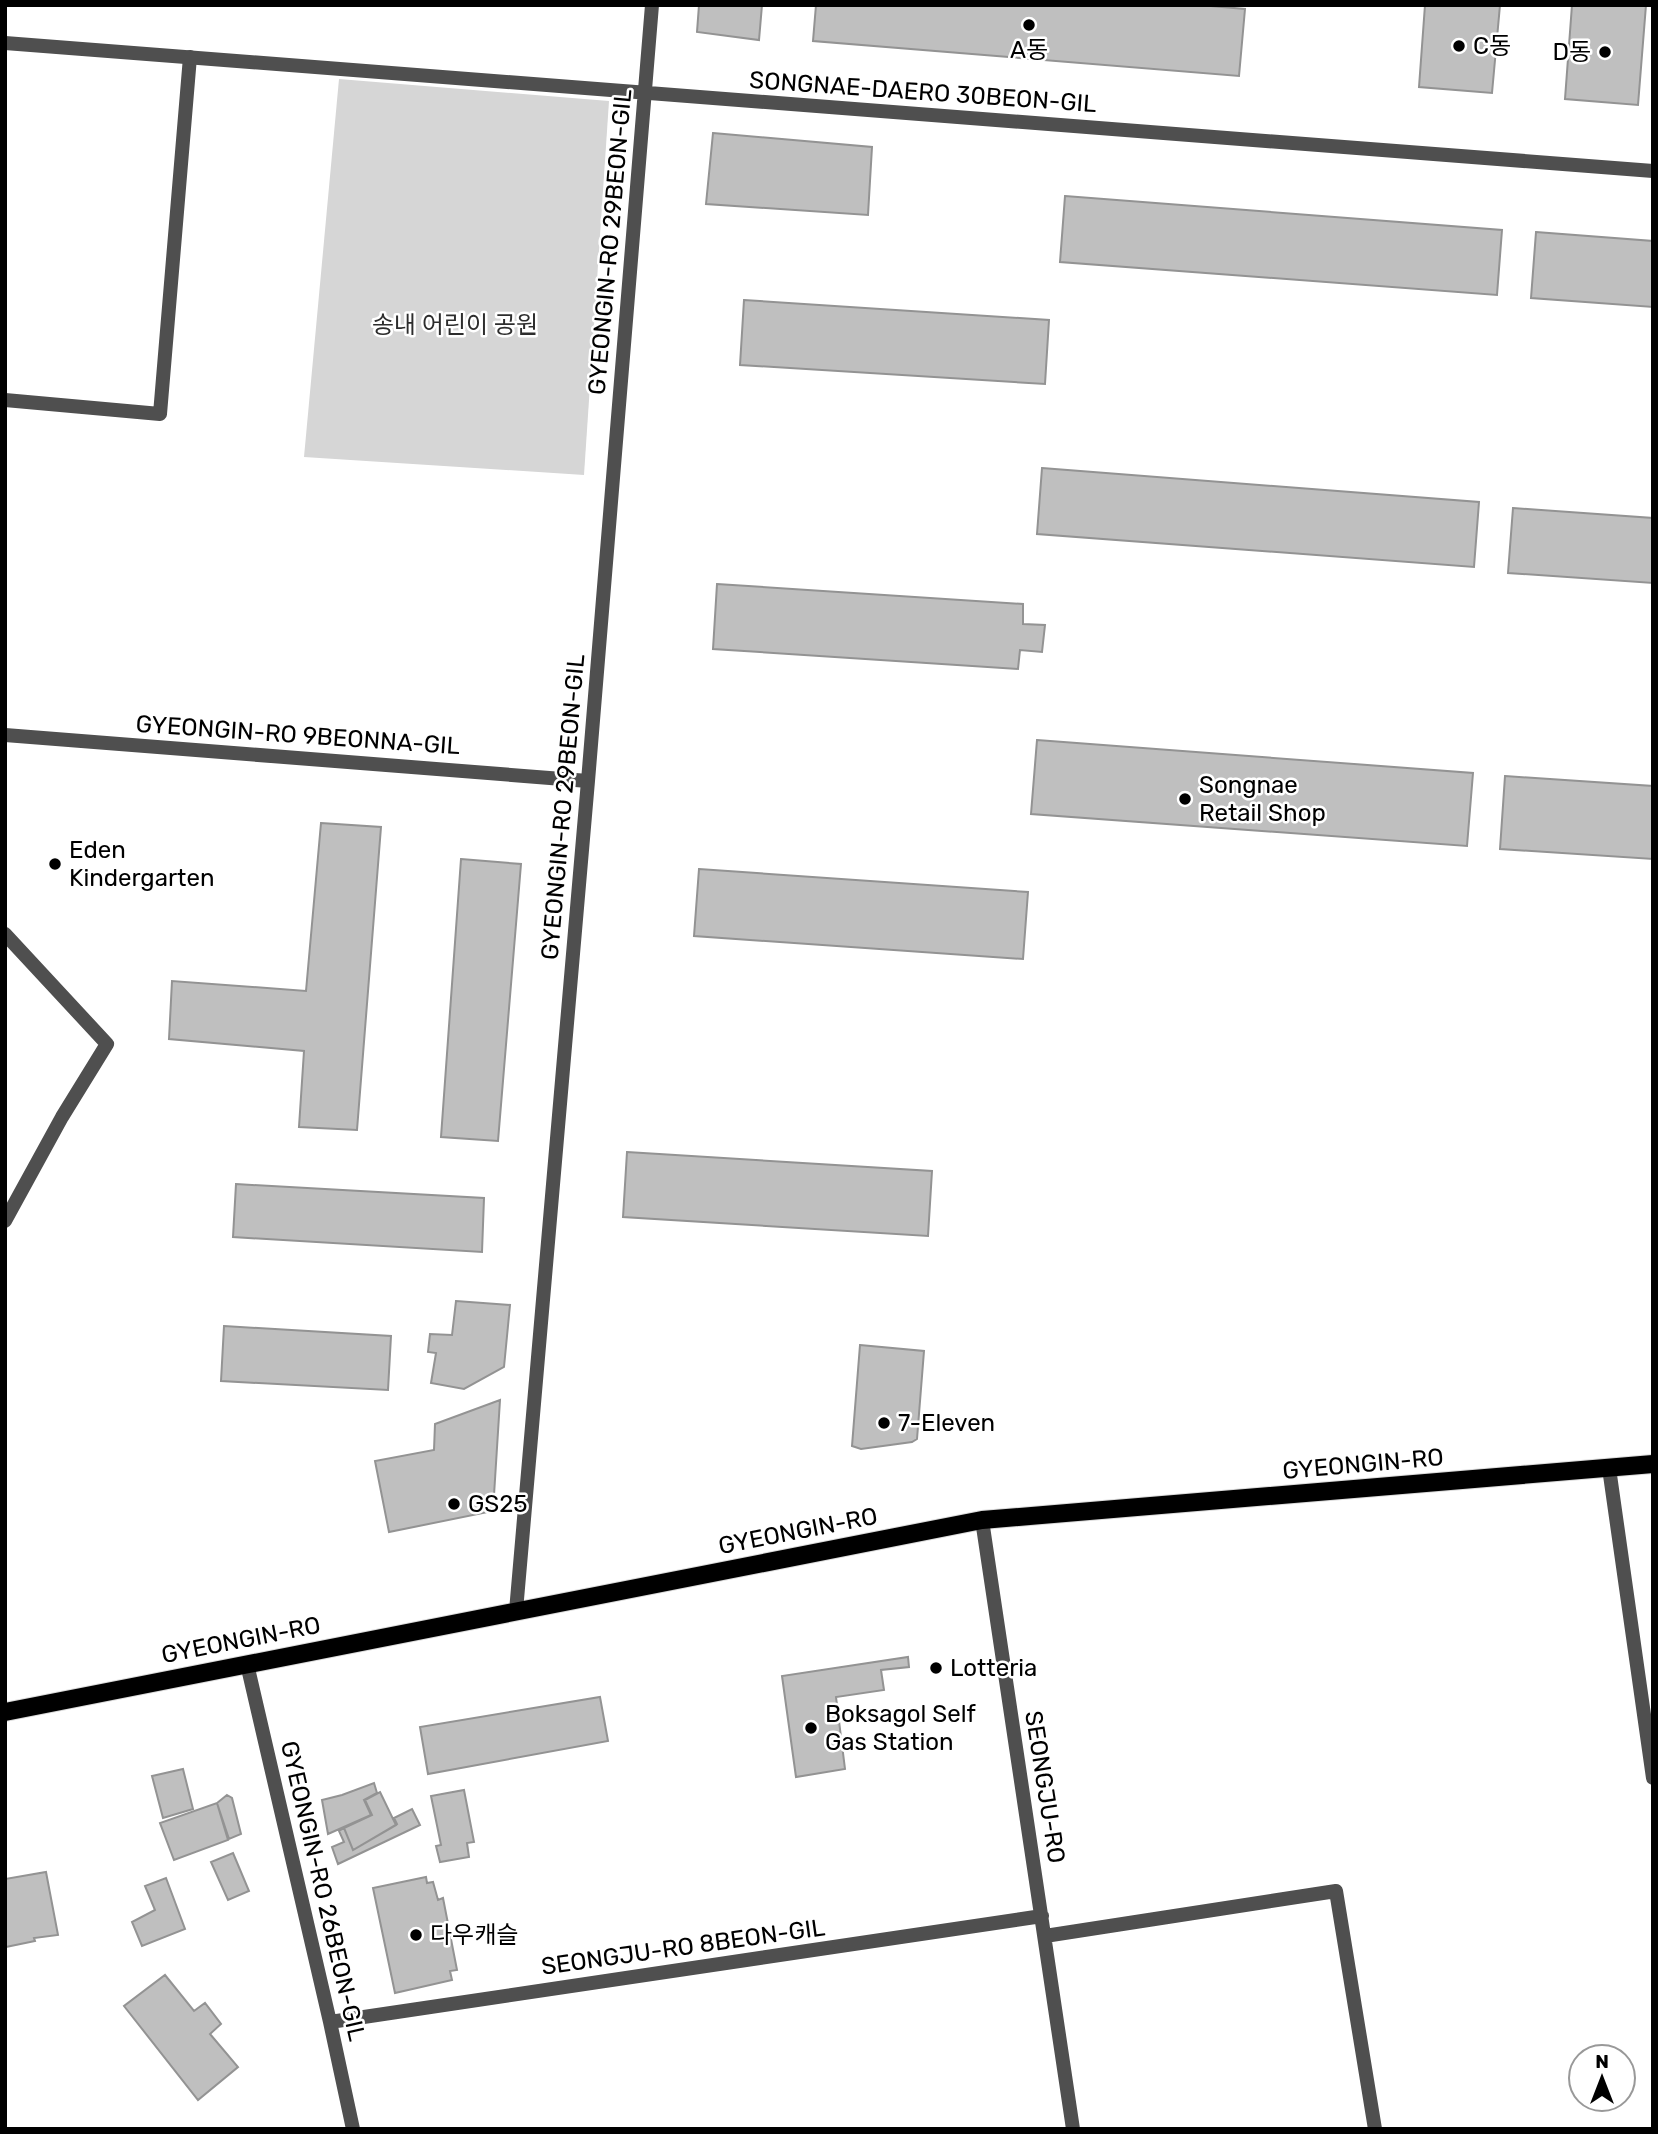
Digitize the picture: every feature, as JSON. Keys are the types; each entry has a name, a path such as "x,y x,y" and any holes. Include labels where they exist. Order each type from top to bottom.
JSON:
{"main road":[{"name":"GYEONGIN-RO","path":"5,1712 982,1520 1653,1464"}],"street":[{"name":"GYEONGIN-RO 29BEON-GIL","path":"516,1612 652,5"},
{"name":"SONGNAE-DAERO 30BEON-GIL","path":"5,43 1653,171"},
{"path":"5,400 160,414 190,57"},
{"name":"GYEONGIN-RO 9BEONNA-GIL","path":"5,736 588,781"},
{"path":"5,934 107,1044 62,1117 5,1221"},
{"path":"1609,1468 1653,1778"},
{"name":"SEONGJU-RO","path":"982,1520 1073,2129"},
{"name":"GYEONGIN-RO 26BEON-GIL","path":"247,1664 353,2129"},
{"path":"1045,1936 1336,1891 1375,2129"},
{"name":"SEONGJU-RO 8BEON-GIL","path":"330,2022 1042,1916"}],"green space":[{"name":"송내 어린이 공원","path":"339,79 609,101 584,475 304,457"}],"building":[{"path":"699,5 762,5 759,40 697,32"},
{"name":"A동","path":"816,5 1199,5 1245,9 1239,76 813,41"},
{"name":"C동","path":"1425,5 1500,5 1492,93 1419,87"},
{"name":"D동","path":"1572,5 1646,5 1638,105 1565,99"},
{"path":"713,133 872,147 868,215 706,204"},
{"path":"1065,196 1502,230 1497,295 1060,262"},
{"path":"1536,232 1653,241 1653,307 1531,298"},
{"path":"744,300 1049,320 1045,384 740,365"},
{"path":"1042,468 1479,502 1474,567 1037,534"},
{"path":"1513,508 1653,518 1653,583 1508,573"},
{"path":"717,584 1023,604 1023,624 1045,625 1042,652 1020,650 1018,669 713,649"},
{"path":"1037,740 1473,773 1467,846 1031,814"},
{"path":"1505,776 1653,786 1653,859 1500,849"},
{"path":"321,823 381,827 357,1130 299,1127 304,1051 169,1039 172,981 306,991"},
{"path":"461,859 521,864 498,1141 441,1137"},
{"path":"699,869 1028,892 1023,959 694,936"},
{"path":"627,1152 932,1171 928,1236 623,1217"},
{"path":"236,1184 484,1198 482,1252 233,1237"},
{"path":"456,1301 510,1305 504,1367 464,1389 431,1383 436,1353 428,1352 430,1334 452,1335"},
{"path":"224,1326 391,1336 388,1390 221,1381"},
{"path":"860,1345 924,1351 917,1439 912,1442 861,1449 852,1446"},
{"path":"500,1400 493,1511 389,1532 375,1461 434,1450 435,1424"},
{"path":"908,1657 909,1667 881,1670 884,1690 836,1697 845,1769 796,1777 782,1676"},
{"path":"600,1697 608,1741 428,1774 420,1727"},
{"path":"183,1769 193,1809 163,1818 152,1776"},
{"path":"374,1783 377,1793 364,1800 371,1815 328,1834 322,1800"},
{"path":"464,1790 474,1842 467,1843 469,1857 440,1862 436,1846 441,1845 431,1796"},
{"path":"380,1792 396,1825 353,1850 344,1828 372,1815 365,1800"},
{"path":"227,1795 232,1798 241,1834 229,1839 217,1803"},
{"path":"217,1803 228,1840 174,1860 160,1823"},
{"path":"412,1809 420,1825 338,1864 332,1847 344,1842 339,1831 344,1828 353,1850 397,1824 394,1818"},
{"path":"233,1853 249,1891 228,1900 211,1862"},
{"path":"46,1872 58,1935 34,1938 35,1941 6,1947 5,1879"},
{"name":"다우캐슬","path":"426,1877 427,1883 433,1882 438,1900 443,1898 457,1970 450,1971 452,1980 395,1993 373,1888"},
{"path":"166,1878 185,1929 142,1946 132,1922 155,1910 145,1886"},
{"path":"165,1975 194,2011 205,2003 221,2024 210,2034 238,2067 198,2100 124,2006"}],"place":[{"name":"A동","path":"1029,25"},
{"name":"C동","path":"1459,46"},
{"name":"D동","path":"1605,52"},
{"name":"Songnae Retail Shop","path":"1185,799"},
{"name":"Eden Kindergarten","path":"55,864"},
{"name":"7-Eleven","path":"884,1423"},
{"name":"GS25","path":"454,1504"},
{"name":"Lotteria","path":"936,1668"},
{"name":"Boksagol Self Gas Station","path":"811,1728"},
{"name":"다우캐슬","path":"416,1935"}]}
